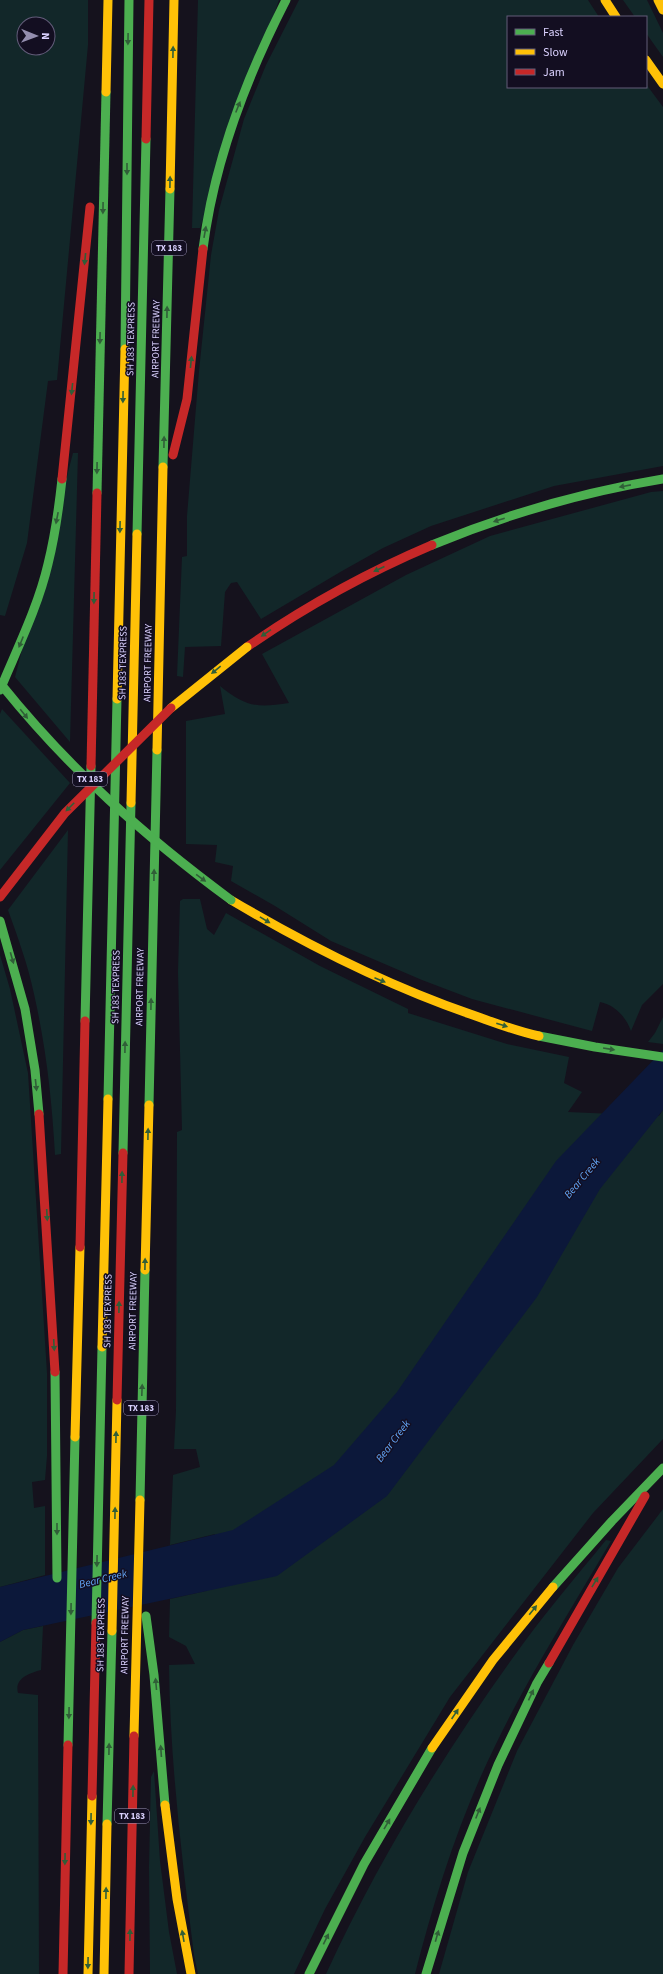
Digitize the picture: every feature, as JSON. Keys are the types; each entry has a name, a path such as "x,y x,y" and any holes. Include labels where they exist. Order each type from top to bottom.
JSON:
{"highway":[{"name":"TX 183","path":"62,1974 108,0"},
{"name":"SH 183 TEXPRESS","path":"88,1974 125,332 128,0"},
{"name":"SH 183 TEXPRESS","path":"104,1974 149,0"},
{"name":"AIRPORT FREEWAY","path":"129,1974 174,0"},
{"path":"163,495 186,400 203,245 213,187 230,126 254,66 286,0"},
{"path":"605,0 615,16"},
{"path":"658,0 663,10"},
{"path":"647,61 663,84"},
{"path":"94,169 106,71"},
{"path":"0,690 32,617 48,565 59,508 91,199"},
{"path":"0,897 60,818 174,705 247,647 327,595 375,570 473,529 600,490 663,479"},
{"path":"0,683 26,716 71,766 122,814 174,858 232,900 314,948 400,988 456,1010 528,1034 663,1057"},
{"path":"0,921 25,1009 35,1070 41,1132 56,1387 58,1490 57,1584"},
{"path":"309,1974 376,1844 442,1734 471,1690 549,1590 613,1518 660,1471"},
{"path":"426,1974 463,1853 498,1765 537,1683 660,1471"},
{"path":"138,1579 153,1653 169,1842 177,1902 191,1974"},
{"path":"60,1709 67,1778"}],"green space":[{"path":"0,0 88,0 88,45 57,380 48,381 27,543 5,616 0,615"},
{"path":"198,0 279,0 200,228 192,228"},
{"path":"299,0 588,0 598,16 507,16 507,88 647,88 647,85 663,107 663,466 554,486 431,526 383,548 261,619 237,582 231,583 225,592 221,646 185,647 183,677 177,676 182,557 187,556 187,516 199,371 211,255 219,210 244,119 266,65"},
{"path":"623,0 647,0 663,33 663,57 647,34 647,16 634,16"},
{"path":"73,453 78,453 70,742 15,677"},
{"path":"663,491 663,984 642,1005 631,1031 623,1016 619,1012 600,1002 592,1031 472,999 422,980 331,941 275,906 231,881 233,866 215,862 217,845 186,844 186,721 225,714 220,686 237,698 252,704 268,705 289,703 262,654 406,575 490,536 651,492"},
{"path":"2,709 70,783 0,870 0,714"},
{"path":"68,830 61,1154 55,1155 48,1074 42,1034 32,983 8,910"},
{"path":"183,899 200,899 207,929 214,935 226,913 320,966 408,1009 408,1013 507,1044 569,1057 564,1083 582,1092 568,1112 659,1116 663,1110 663,1439 593,1513 450,1697 365,1837 325,1909 294,1974 198,1974 194,1955 181,1847 174,1774 169,1665 195,1664 186,1646 169,1637 170,1599 206,1591 215,1534 170,1545 173,1475 200,1467 196,1449 174,1449 176,1411 177,1132 182,1130 178,972 180,901"},
{"path":"0,955 10,989 28,1073 47,1373 47,1456 45,1480 32,1482 34,1508 45,1506 45,1575 0,1587"},
{"path":"663,1017 663,1044 648,1042 655,1033"},
{"path":"663,1509 663,1974 439,1974 468,1872 517,1751 573,1645 618,1568"},
{"path":"606,1540 611,1541 522,1693 495,1746 470,1801 449,1858 415,1974 326,1974 389,1852 435,1773 460,1734 523,1644"},
{"path":"43,1626 41,1670 24,1677 18,1684 17,1688 18,1693 38,1695 39,1974 0,1974 0,1642 23,1630"},
{"path":"154,1771 160,1861 169,1932 177,1974 150,1974 149,1868 151,1777"}],"water":[{"name":"Bear Creek","path":"663,1050 663,1110 600,1189 537,1297 387,1496 277,1576 23,1630 0,1642 0,1587 233,1530 334,1465 397,1392 556,1161"}],"traffic: fast":[{"path":"125,349 129,0"},
{"path":"203,249 215,184 234,121 258,59 286,0"},
{"path":"97,493 106,92"},
{"path":"137,534 146,139"},
{"path":"163,467 170,189"},
{"path":"0,690 27,628 44,580 55,532 62,479"},
{"path":"432,545 488,523 546,505 604,490 663,479"},
{"path":"0,683 53,744 108,799 167,851 231,900"},
{"path":"108,1099 117,699"},
{"path":"149,1105 157,750"},
{"path":"85,1021 91,766"},
{"path":"123,1153 131,803"},
{"path":"0,921 25,1009 35,1070 39,1114"},
{"path":"539,1036 595,1047 663,1057"},
{"path":"140,1500 145,1270"},
{"path":"96,1623 102,1347"},
{"path":"55,1372 57,1578"},
{"path":"68,1745 75,1437"},
{"path":"553,1587 612,1521 663,1468"},
{"path":"146,1616 154,1675 165,1805"},
{"path":"107,1824 112,1631"},
{"path":"426,1974 463,1853 498,1765 537,1683 549,1663"},
{"path":"309,1974 364,1864 432,1748"}],"traffic: slow":[{"path":"106,92 108,0"},
{"path":"170,189 174,0"},
{"path":"605,0 615,16"},
{"path":"658,0 663,10"},
{"path":"647,61 663,84"},
{"path":"117,699 125,349"},
{"path":"157,750 163,467"},
{"path":"131,803 137,534"},
{"path":"171,708 247,647"},
{"path":"231,900 289,933 378,977 439,1003 521,1032 539,1036"},
{"path":"102,1347 108,1099"},
{"path":"145,1270 149,1105"},
{"path":"75,1437 80,1247"},
{"path":"112,1631 117,1400"},
{"path":"134,1736 140,1500"},
{"path":"432,1748 493,1660 553,1587"},
{"path":"88,1974 92,1796"},
{"path":"165,1805 177,1899 191,1974"},
{"path":"104,1974 107,1824"}],"traffic: jam":[{"path":"146,139 149,0"},
{"path":"62,479 90,207"},
{"path":"173,455 187,399 203,249"},
{"path":"91,766 97,493"},
{"path":"247,647 337,591 432,545"},
{"path":"0,897 65,813 171,708"},
{"path":"80,1247 85,1021"},
{"path":"39,1114 55,1372"},
{"path":"117,1400 123,1153"},
{"path":"549,1663 645,1496"},
{"path":"92,1796 96,1623"},
{"path":"129,1974 134,1736"},
{"path":"63,1974 68,1745"}]}
